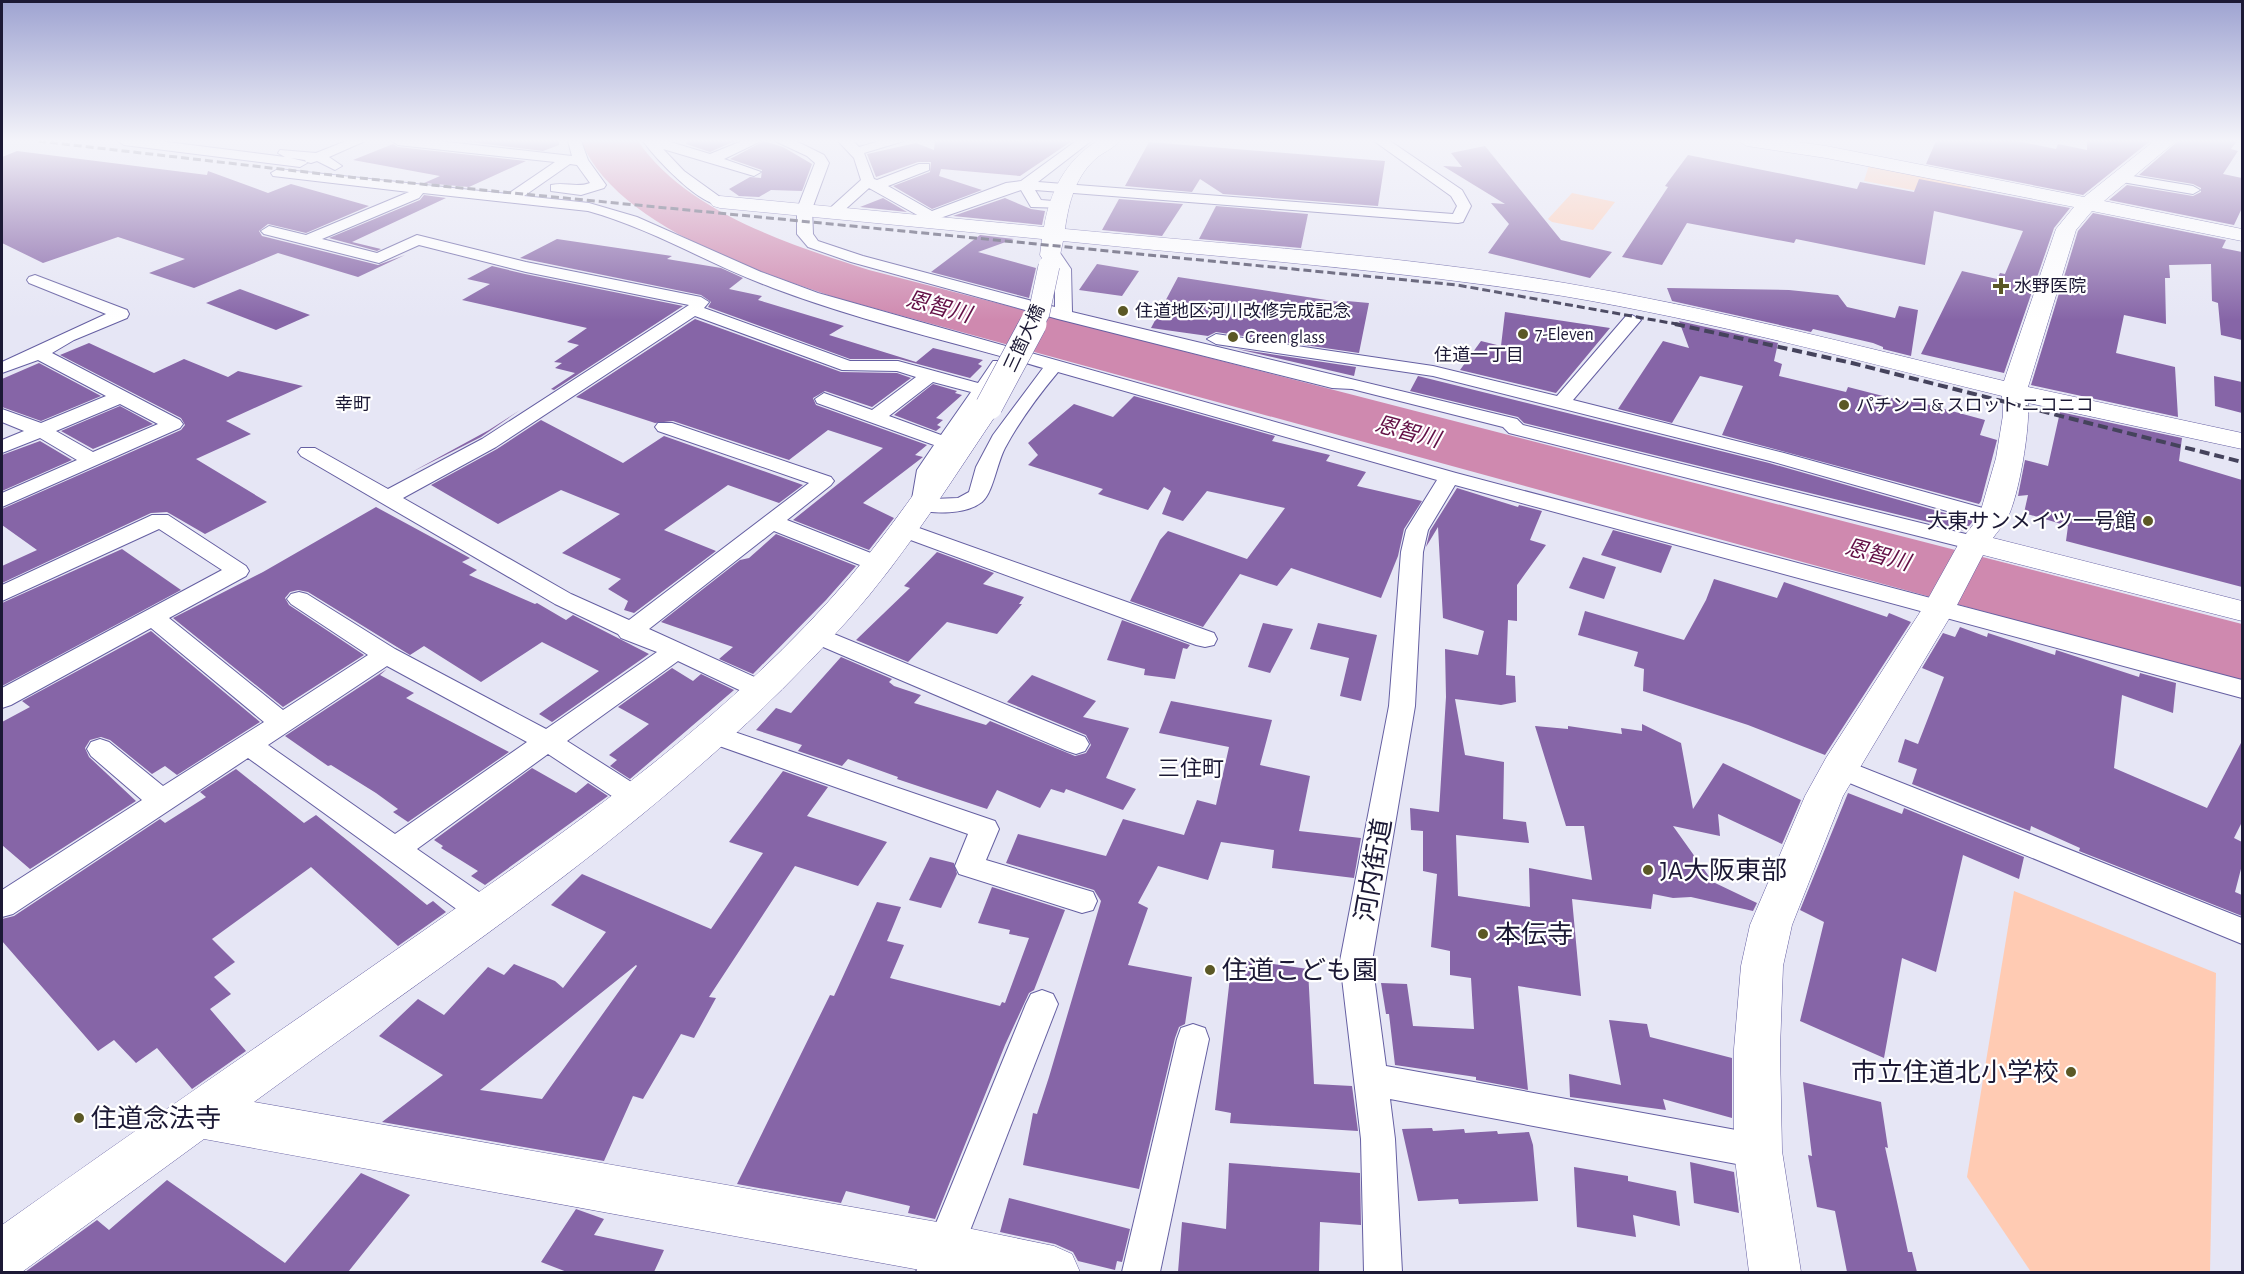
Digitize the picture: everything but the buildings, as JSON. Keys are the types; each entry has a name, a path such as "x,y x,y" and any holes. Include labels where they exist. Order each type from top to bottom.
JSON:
{"street":[{"path":"308,240 401,200"},
{"path":"558,200 615,213 660,229 747,272 812,297 1008,350 1449,477 2242,689"},
{"path":"812,200 805,217 805,234 813,244 857,260 1064,315 1510,423 1516,429 2242,611"},
{"path":"834,212 849,200"},
{"path":"898,200 926,219"},
{"path":"926,219 974,200"},
{"path":"1034,200 1036,204 1048,200"},
{"name":"三箇大橋","path":"2,1256 484,912 637,799 714,734 817,635 878,564 914,517 1039,313 1062,200"},
{"path":"1139,200 1458,219 1464,207 1461,200"},
{"path":"2072,200 2242,235"},
{"path":"1775,1272 1758,1150 1757,1049 1762,966 1771,925 1824,796 1839,768 1940,607 1974,543 1993,518 2010,458 2015,403 2066,229 2093,200"},
{"path":"720,202 805,217 1051,251 1388,288"},
{"path":"805,217 834,212 926,219 1051,251 1437,271 1565,290 1753,327 2015,403"},
{"path":"269,231 380,258 417,240 526,267 701,302 693,310 489,443 387,498"},
{"path":"1051,251 1063,269 1064,315"},
{"path":"2,368 39,353 68,336 121,314 35,280"},
{"path":"1457,296 1632,320 1814,362 2015,403 2242,441"},
{"path":"693,310 848,366 898,366 930,375 986,398"},
{"path":"1561,403 1632,320"},
{"path":"1167,341 1198,337 1349,357 1433,371 1777,457 1993,518"},
{"path":"914,517 927,470 946,443 986,398 1008,350"},
{"path":"2,501 173,424 39,353"},
{"path":"914,517 973,499 982,488 983,471 1006,427 1023,400 1056,364"},
{"path":"874,418 930,375"},
{"path":"2,447 122,396"},
{"path":"1510,423 1534,396"},
{"path":"824,399 946,443"},
{"path":"2,415 40,430 92,460"},
{"path":"629,632 824,481 665,427"},
{"path":"308,452 563,599 629,632 761,690"},
{"name":"河内街道","path":"1383,1272 1378,1139 1356,961 1402,706 1407,661 1412,552 1418,530 1449,477"},
{"path":"914,517 1205,639"},
{"path":"2,594 160,519 238,571 2,699"},
{"path":"772,522 878,564"},
{"path":"299,598 386,655 549,742 637,799"},
{"path":"153,617 281,722"},
{"path":"817,635 1076,744"},
{"path":"395,849 674,652"},
{"path":"2,905 386,655"},
{"path":"714,734 985,830 969,866 1082,901"},
{"path":"249,745 484,912"},
{"path":"100,749 162,801"},
{"path":"1839,768 2242,931"},
{"path":"939,1261 1041,1004"},
{"path":"1141,1272 1193,1039"},
{"path":"1369,1079 1758,1150"},
{"path":"197,1115 939,1261 1054,1272"}],"shaded area":[{"path":"1565,200 1615,202 1593,230 1552,222 1548,219"},
{"path":"2014,891 2216,973 2210,1272 2031,1272 1967,1177"}],"water":[{"name":"恩智川","path":"629,200 703,200 742,223 774,237 869,270 2242,624 2242,682 837,298 730,259 656,221"}],"railway":[{"path":"590,200 1457,285 1682,325"},
{"path":"1675,324 1852,363 2242,462"}],"place":[{"name":"水野医院","path":"2001,286"},
{"name":"住道地区河川改修完成記念","path":"1123,311"},
{"name":"7-Eleven","path":"1523,334"},
{"name":"Green glass","path":"1233,337"},
{"name":"パチンコ & スロット ニコニコ","path":"1844,405"},
{"name":"大東サンメイツ一号館","path":"2148,521"},
{"name":"JA大阪東部","path":"1648,870"},
{"name":"本伝寺","path":"1483,934"},
{"name":"住道こども園","path":"1210,970"},
{"name":"市立住道北小学校","path":"2071,1072"},
{"name":"住道念法寺","path":"79,1118"}],"district":[{"name":"住道一丁目","path":"1479,355"},
{"name":"幸町","path":"353,404"},
{"name":"三住町","path":"1191,768"}]}
